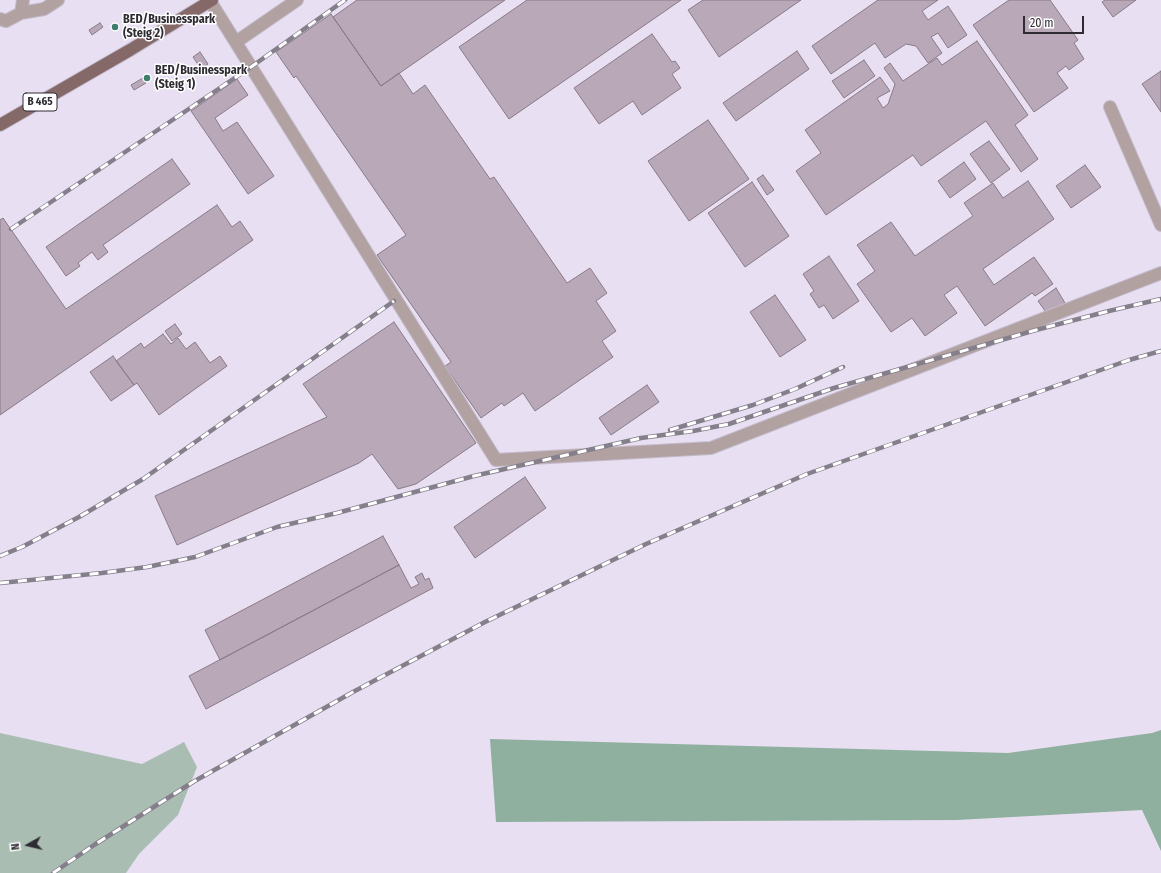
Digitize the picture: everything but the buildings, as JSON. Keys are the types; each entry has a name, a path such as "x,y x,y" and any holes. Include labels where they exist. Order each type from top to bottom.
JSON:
{"main road":[{"name":"B 465","path":"0,125 130,50 211,1"}],"lane":[{"path":"21,13 23,0"},
{"path":"0,19 6,21 21,13 44,9 58,0"},
{"path":"236,42 297,0"},
{"path":"211,1 496,460 711,448 1161,273"},
{"path":"1110,106 1161,225"}],"green space":[{"path":"1161,730 1161,851 1142,810 957,820 496,822 490,739 1008,753 1152,733"},
{"path":"0,733 142,764 184,742 197,767 178,815 139,854 126,873 0,873"}],"railway":[{"path":"11,229 251,67 345,0"},
{"path":"0,583 102,573 147,567 195,557 277,527 337,513 474,476 641,438 693,431 729,424 834,388 1036,330 1161,299"},
{"path":"0,556 22,547 79,517 143,479 394,301"},
{"path":"53,873 193,782 353,692 485,622 646,544 807,474 1129,360 1161,351"},
{"path":"670,430 753,405 795,389 843,367"}],"place":[{"name":"BED/Businesspark (Steig 2)","path":"115,27"},
{"name":"BED/Businesspark (Steig 1)","path":"147,78"}]}
